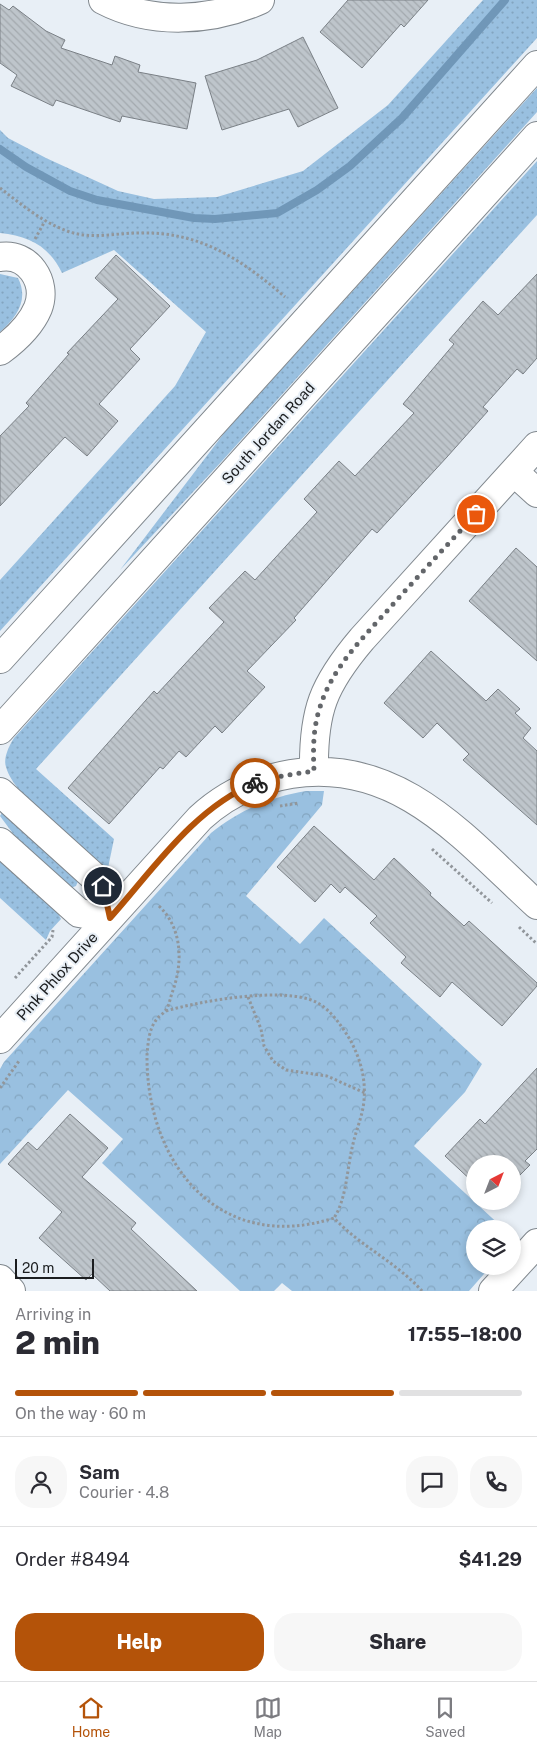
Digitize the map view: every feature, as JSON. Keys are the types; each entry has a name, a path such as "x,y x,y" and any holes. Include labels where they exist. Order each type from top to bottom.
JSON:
{"street":[{"path":"103,0 136,12 183,18 210,16 239,9 260,0"},
{"path":"0,659 537,65"},
{"name":"South Jordan Road","path":"0,730 537,136"},
{"path":"0,257 22,259 33,268 39,280 41,292 39,306 30,322 0,351"},
{"path":"314,771 316,720 325,693 340,666 362,639 537,446"},
{"path":"514,472 537,493"},
{"name":"Pink Phlox Drive","path":"0,1039 193,825 214,806 258,782 314,771 330,771 374,780 418,801 445,821 537,905"},
{"path":"0,792 103,886 110,918 79,913 0,842"},
{"path":"493,1291 537,1243"},
{"path":"0,1280 11,1291"}],"path":[{"path":"0,188 45,221 68,231 92,236 150,232 187,238 218,249 246,264 285,297"},
{"path":"33,244 45,221"},
{"path":"277,807 302,802"},
{"path":"430,847 494,905"},
{"path":"153,913 166,898"},
{"path":"159,906 172,919 179,944 177,980 166,1011 155,1021 150,1034 148,1076 162,1140 180,1172 206,1200 224,1211 248,1221 284,1225 319,1222 334,1218 340,1206 349,1159 364,1105 365,1092 364,1076 357,1053 342,1026 322,1006 311,1000 296,997 248,997 206,1001 166,1011"},
{"path":"516,924 537,944"},
{"path":"11,983 52,937 54,930"},
{"path":"248,997 261,1029 264,1046 273,1062 286,1070 327,1076 365,1092"},
{"path":"0,1088 24,1055"},
{"path":"334,1218 351,1235 392,1264 422,1291"}],"green space":[{"path":"483,0 537,0 537,38 0,631 0,580 175,386 206,332 114,250 62,273 51,256 37,244 10,234 0,233 0,130 8,138 46,158 118,191 154,199 217,197 303,171 388,105"},
{"path":"537,88 537,112 222,461 120,570 225,432"},
{"path":"537,161 537,215 36,769 114,839 108,868 100,864 33,805 11,779 5,760 8,748 14,738"},
{"path":"0,274 18,278 21,286 22,301 12,320 0,332"},
{"path":"306,791 324,791 322,805 246,896 300,944 324,918 482,1064 465,1092 414,1146 466,1194 466,1210 483,1210 494,1220 466,1220 466,1275 483,1275 469,1291 292,1291 282,1283 274,1291 240,1291 102,1163 123,1139 68,1090 0,1164 0,1069 4,1062 211,833 244,811 268,801"},
{"path":"3,811 79,879 76,886 68,889 17,839 0,816"},
{"path":"0,860 58,913 61,919 50,931 46,940 0,898"}],"building":[{"path":"348,0 428,0 404,27 401,24 362,68 320,32"},
{"path":"0,4 9,10 13,6 46,31 65,40 61,48 112,65 115,56 140,65 138,72 196,83 187,129 122,116 120,122 56,100 53,106 11,86 17,75 0,63"},
{"path":"303,37 338,108 298,127 289,109 222,130 205,76 257,60"},
{"path":"116,255 170,306 130,349 140,359 99,404 118,421 87,456 65,437 0,506 0,436 29,406 26,403 69,354 67,353 118,299 95,278"},
{"path":"537,274 537,358 523,374 517,369 483,407 488,411 447,457 377,533 372,529 294,618 296,620 247,671 265,687 222,733 215,726 186,757 179,751 163,769 160,767 109,824 68,788 154,691 157,694 224,622 209,608 245,571 255,580 317,512 304,499 339,461 355,476 414,413 403,404 454,344 449,340 483,301 498,315"},
{"path":"516,548 537,567 537,661 469,601"},
{"path":"431,651 486,701 498,689 520,709 515,713 531,728 523,738 537,751 537,825 463,760 469,754 437,723 423,738 384,703"},
{"path":"314,826 374,880 394,858 464,926 469,921 537,983 537,986 502,1026 452,982 440,997 401,963 406,957 370,923 377,916 345,887 340,893 331,884 315,902 277,867"},
{"path":"537,1068 537,1149 525,1161 530,1165 521,1174 521,1155 466,1155 466,1176 445,1156 480,1119 485,1124"},
{"path":"70,1114 108,1148 82,1177 136,1223 131,1229 197,1291 110,1291 92,1274 86,1280 39,1238 62,1212 8,1164 28,1142 37,1150"}],"waterway":[{"path":"0,149 26,167 70,191 97,200 194,218 215,219 277,213 317,190 350,166 402,118 505,0"}],"way so far":[{"path":"255,783 267,779 314,771 316,720 325,693 340,666 362,639 476,514"}],"route":[{"path":"103,886 110,918 207,811 255,783"}]}
